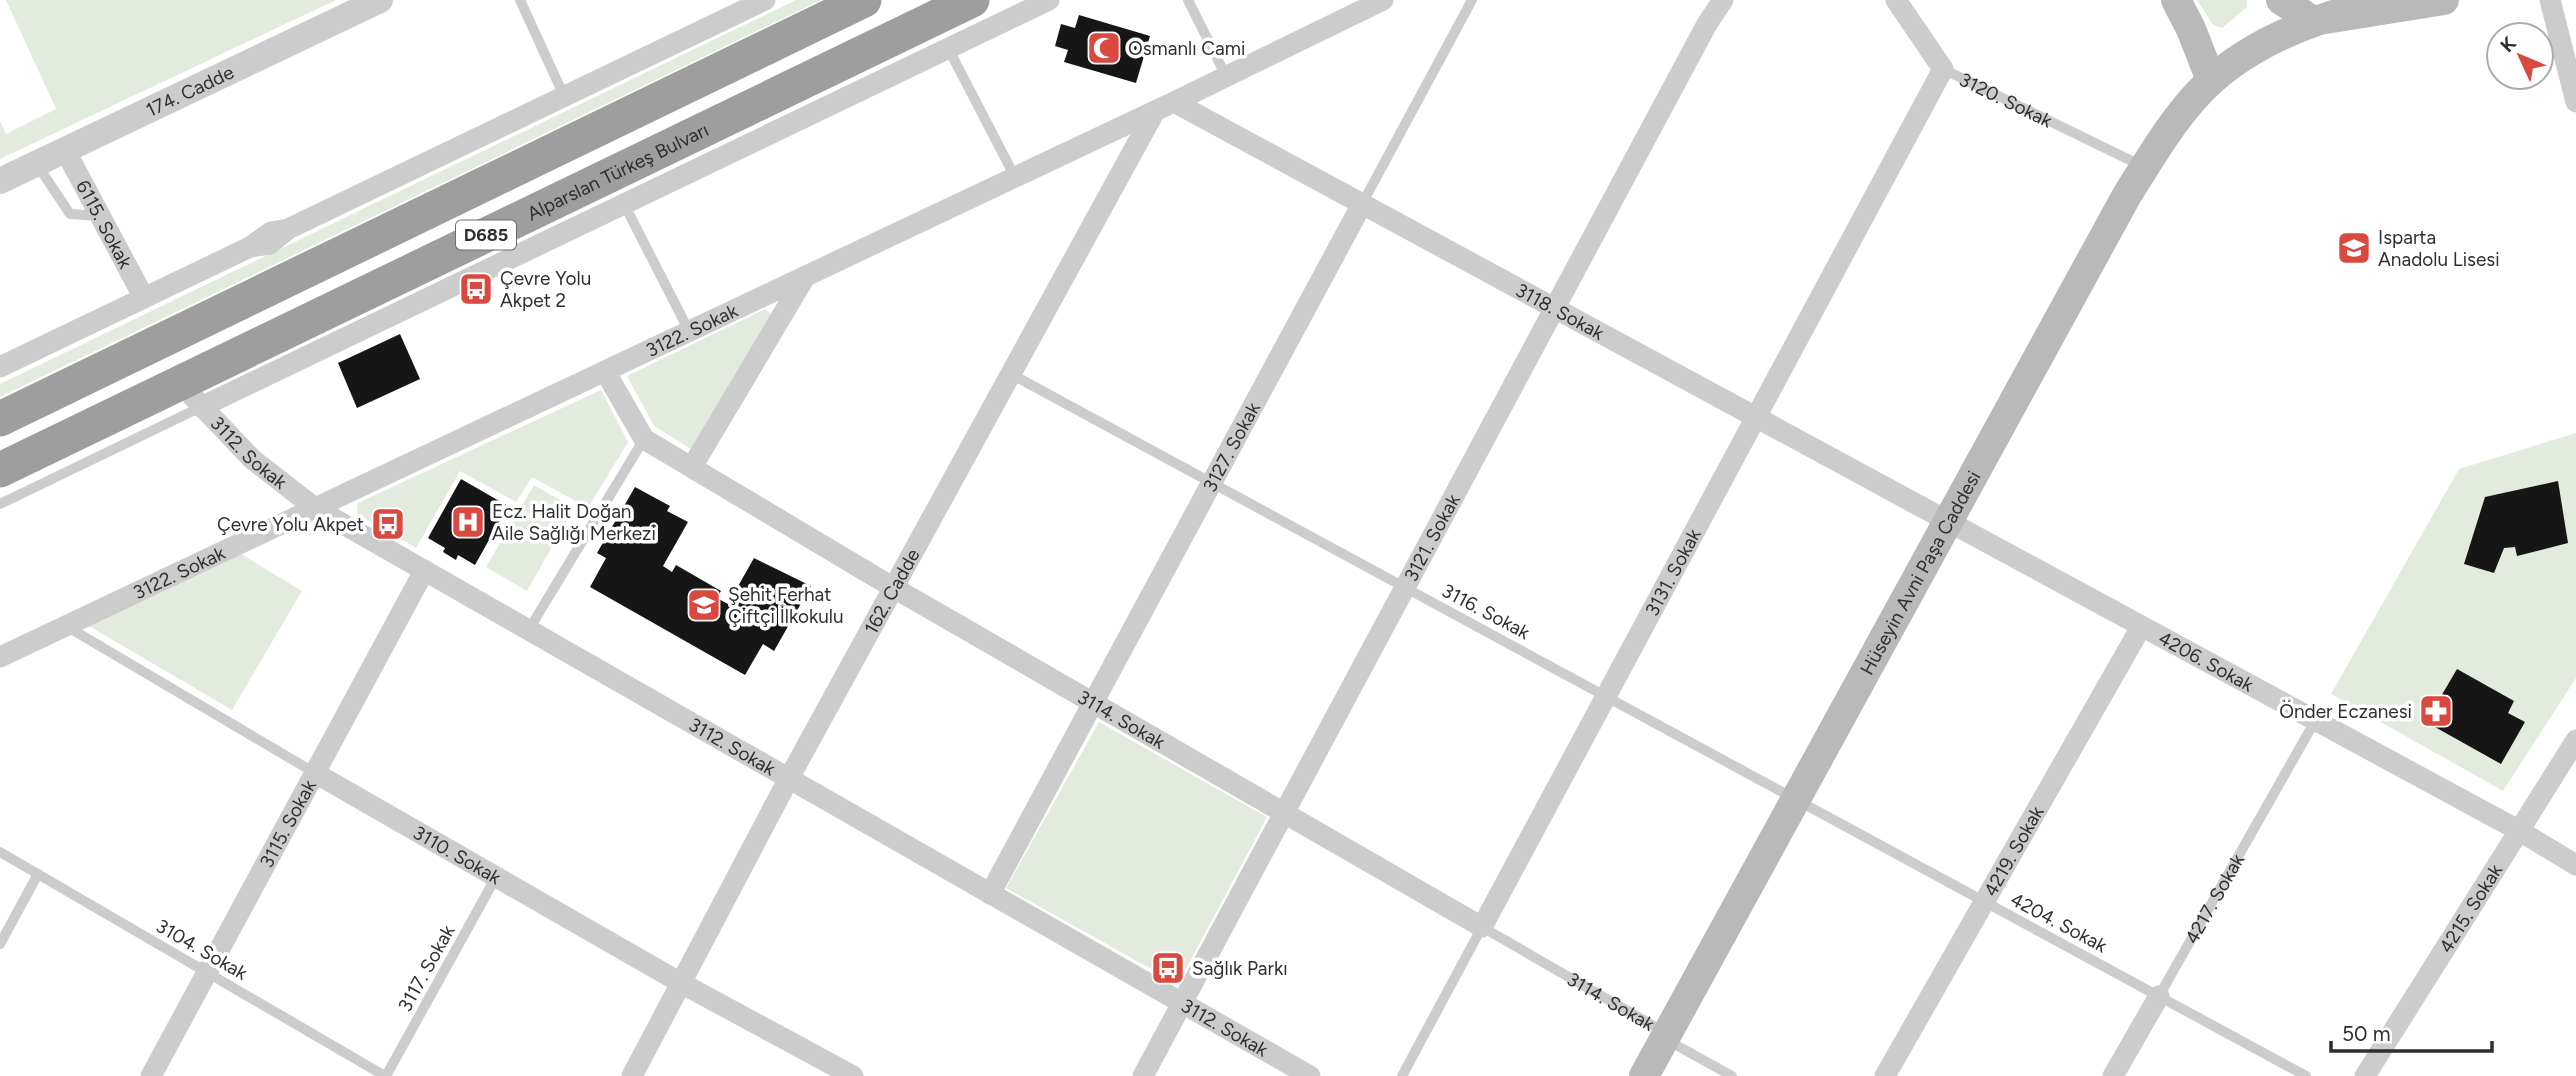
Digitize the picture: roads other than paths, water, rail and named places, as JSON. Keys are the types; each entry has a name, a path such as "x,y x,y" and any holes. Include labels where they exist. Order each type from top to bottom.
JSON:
{"highway":[{"name":"D685","path":"0,419 864,0"},
{"name":"Alparslan Türkeş Bulvarı","path":"0,470 190,395 972,0"}],"main road":[{"path":"2176,0 2211,80"},
{"path":"2281,0 2314,21 2444,0"},
{"path":"2314,21 2381,0"},
{"name":"Hüseyin Avni Paşa Caddesi","path":"1644,1076 2127,195 2161,140 2211,80 2248,52 2314,21"}],"street":[{"name":"174. Cadde","path":"0,181 380,0"},
{"path":"0,367 250,247 271,232 288,229 765,0"},
{"path":"190,395 624,204 1049,0"},
{"name":"3122. Sokak","path":"0,657 1165,106 1383,0"},
{"name":"3121. Sokak","path":"1143,1076 1707,24 1723,0"},
{"name":"3120. Sokak","path":"1896,0 1942,69"},
{"path":"2550,0 2576,102"},
{"name":"3131. Sokak","path":"1482,927 1942,69"},
{"name":"3118. Sokak","path":"1165,106 1362,204 1947,522"},
{"name":"162. Cadde","path":"632,1076 788,780 1011,374 1165,106"},
{"name":"6115. Sokak","path":"65,150 144,298"},
{"name":"3127. Sokak","path":"990,894 1362,204"},
{"path":"692,467 804,277"},
{"name":"3114. Sokak","path":"605,371 644,439 894,588 1482,927"},
{"name":"3112. Sokak","path":"190,395 251,459 315,508 1310,1076"},
{"name":"4206. Sokak","path":"1947,522 2576,865"},
{"name":"3115. Sokak","path":"151,1076 424,571"},
{"name":"4219. Sokak","path":"1885,1076 2141,627"},
{"name":"4215. Sokak","path":"2365,1076 2576,740"},
{"name":"3110. Sokak","path":"315,773 681,983 853,1076"},
{"name":"4217. Sokak","path":"2113,1076 2159,996"}],"lane":[{"path":"520,0 564,96"},
{"path":"1188,0 1226,76"},
{"name":"3127. Sokak","path":"1362,204 1472,0"},
{"path":"948,48 1015,177"},
{"name":"3120. Sokak","path":"1942,69 2144,167"},
{"path":"36,163 70,214 100,216"},
{"path":"624,204 689,331"},
{"name":"3116. Sokak","path":"1011,374 1796,799"},
{"path":"0,503 190,395"},
{"path":"528,631 644,439"},
{"name":"3110. Sokak","path":"65,626 315,773"},
{"name":"4217. Sokak","path":"2159,996 2315,721"},
{"name":"4204. Sokak","path":"1796,799 2306,1076"},
{"name":"3104. Sokak","path":"0,852 386,1076"},
{"path":"0,944 38,874"},
{"name":"3117. Sokak","path":"386,1076 496,877"},
{"name":"3114. Sokak","path":"1482,927 1732,1076"},
{"name":"3131. Sokak","path":"1402,1076 1482,927"}],"place":[{"name":"Osmanlı Cami","path":"1104,48"},
{"name":"Isparta Anadolu Lisesi","path":"2354,248"},
{"name":"Çevre Yolu Akpet 2","path":"476,289"},
{"name":"Ecz. Halit Doğan Aile Sağlığı Merkezi","path":"468,522"},
{"name":"Çevre Yolu Akpet","path":"388,524"},
{"name":"Şehit Ferhat Çiftçi İlkokulu","path":"704,605"},
{"name":"Önder Eczanesi","path":"2436,711"},
{"name":"Sağlık Parkı","path":"1168,968"}]}
